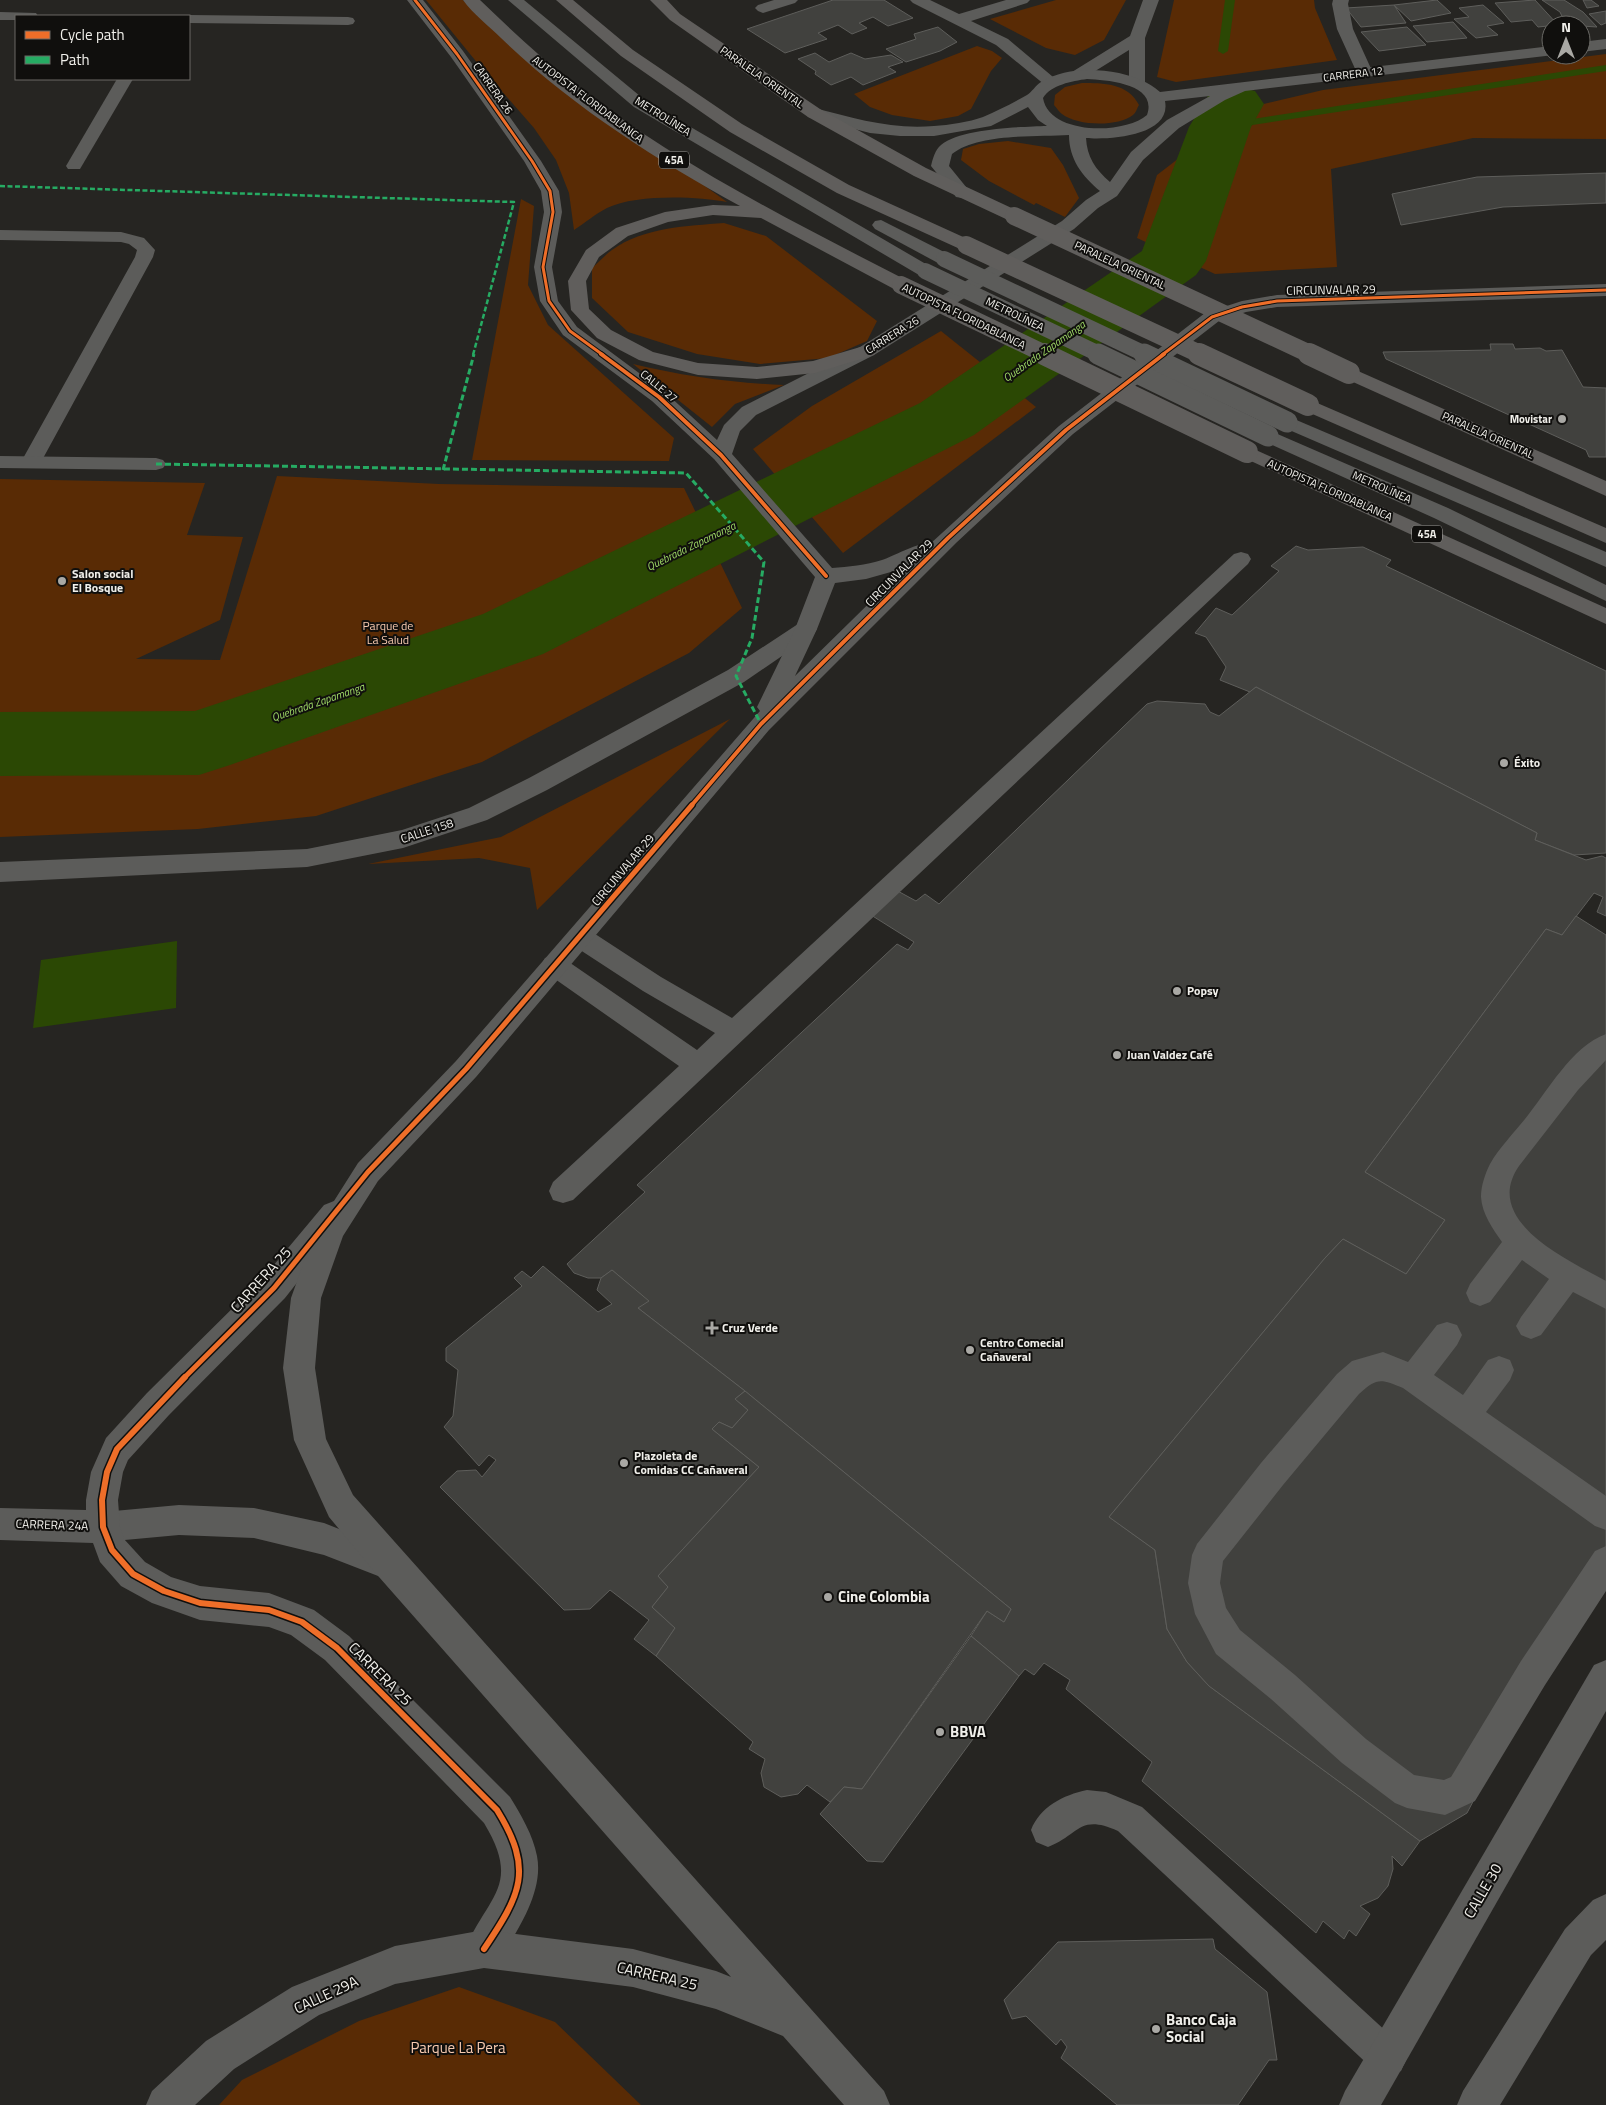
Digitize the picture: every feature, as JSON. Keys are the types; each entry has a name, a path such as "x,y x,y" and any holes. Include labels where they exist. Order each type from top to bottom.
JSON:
{"highway":[{"name":"AUTOPISTA FLORIDABLANCA","path":"471,0 488,18 549,71 622,127 711,184 762,213 900,285 1247,452 1606,616"},
{"name":"PARALELA ORIENTAL","path":"658,0 675,17 814,113 920,172 1349,373 1606,489"},
{"path":"557,3 736,128 843,189 1308,405 1606,536"},
{"path":"762,213 713,210 665,217 622,232 592,254 580,274 577,281 580,310 604,334 646,356 698,369 757,373 815,367 867,351"}],"street":[{"name":"CARRERA 26","path":"415,0 457,54 532,161 550,191"},
{"path":"763,8 790,0"},
{"path":"918,0 1002,42 1050,82"},
{"path":"957,20 1022,0"},
{"path":"1137,83 1137,38 1151,0"},
{"path":"1341,0 1340,4 1345,29 1365,73"},
{"path":"1078,75 1137,38"},
{"path":"1591,46 1606,44"},
{"name":"CARRERA 12","path":"1155,97 1541,52"},
{"path":"814,113 870,128 900,131 934,131 985,122 1036,97 1041,89 1050,82 1078,75 1104,75 1137,83 1155,97 1158,108 1153,118 1140,126 1110,133 1077,130 991,135 966,139 948,148 941,158 940,166 962,193"},
{"path":"1077,130 1076,146 1082,161 1092,177 1111,192 1137,156 1173,124 1219,97 1244,86"},
{"path":"1036,97 1036,103 1044,116 1063,126 1077,130"},
{"name":"CALLE 27","path":"550,191 553,212 544,267 549,301 570,330 659,397 724,459 826,576"},
{"name":"CARRERA 26","path":"724,459 731,429 749,411 867,351 1068,225 1092,204 1111,192"},
{"name":"CIRCUNVALAR 29","path":"368,1172 466,1068 761,724 948,538 1066,430 1212,317 1242,307 1277,301 1606,290"},
{"path":"0,462 156,464"},
{"path":"761,724 806,629 826,576 878,571 905,562 948,538"},
{"name":"CALLE 158","path":"0,872 307,858 403,839 478,814 538,784 736,676 806,629"},
{"name":"CARRERA 25","path":"368,1172 274,1288 158,1404 117,1449 106,1472 102,1500 103,1527 112,1550 133,1574 164,1592 200,1603 270,1610 302,1622 337,1648 497,1810 515,1843 521,1869 516,1897 484,1949 633,1968 716,1990 797,2022"},
{"name":"CARRERA 25","path":"368,1172 330,1231 306,1298 299,1368 310,1440 341,1506 391,1565 870,2105"},
{"name":"CARRERA 24A","path":"0,1524 103,1527"},
{"name":"CALLE 30","path":"1359,2105 1388,2058 1606,1677"},
{"path":"1477,2105 1578,1942 1606,1913"},
{"name":"CALLE 29A","path":"166,2105 220,2055 306,2001 395,1965 484,1949"}],"lane":[{"name":"METROLÍNEA","path":"515,0 640,104 925,271 1268,436 1441,513 1606,594"},
{"name":"METROLÍNEA","path":"557,3 575,31 636,78"},
{"path":"0,16 15,16"},
{"path":"190,19 348,22"},
{"path":"74,166 124,80"},
{"name":"METROLÍNEA","path":"684,112 784,173 944,259 1286,422 1606,560"},
{"path":"0,234 134,239 142,243 146,250 144,257 31,462"},
{"path":"563,1191 1242,559"},
{"path":"580,937 652,984 734,1032"},
{"path":"554,965 698,1065"},
{"path":"1606,1045 1592,1054 1498,1175 1494,1192 1496,1210 1506,1228 1519,1242 1606,1296"},
{"path":"1480,1293 1519,1242"},
{"path":"1531,1326 1570,1275"},
{"path":"1414,1378 1448,1335"},
{"path":"1606,1515 1414,1378 1383,1366 1364,1371 1348,1384 1272,1474 1208,1555 1204,1583 1211,1614 1228,1642 1354,1751 1407,1791 1445,1798 1463,1789 1533,1673 1606,1562"},
{"path":"1466,1415 1499,1370"},
{"path":"103,1527 179,1520 254,1523 324,1539 391,1565"},
{"path":"1048,1830 1065,1814 1088,1806 1109,1809 1130,1820 1388,2058"}],"green space":[{"path":"426,0 463,0 479,15 612,119 727,202 699,198 649,198 633,200 607,208 574,230 569,193 556,160 534,128"},
{"path":"1056,0 1126,0 1104,40 1075,55 1046,48 990,19"},
{"path":"1174,0 1314,0 1315,8 1337,60 1176,82 1157,77"},
{"path":"977,46 992,51 1002,58 991,71 971,109 958,116 930,121 892,115 870,107 854,94"},
{"path":"1606,54 1606,139 1473,138 1331,169 1337,267 1215,274 1137,238 1157,175 1243,109 1323,90 1541,62 1541,65 1591,65 1591,56"},
{"path":"1082,83 1106,84 1122,88 1139,105 1136,112 1118,122 1098,124 1069,118 1054,105 1055,95 1065,87"},
{"path":"1008,141 1051,148 1063,165 1079,198 1065,217 1036,203 1034,205 989,181 961,160 963,149 979,144"},
{"path":"521,199 534,206 528,285 548,325 674,438 669,461 472,460"},
{"path":"724,223 766,236 877,321 867,341 828,358 760,364 697,354 628,332 592,298 592,268 609,252 624,242 666,229"},
{"path":"941,331 1036,407 843,553 753,449 812,406"},
{"path":"633,364 708,378 784,385 735,404 712,427"},
{"name":"Parque de La Salud","path":"277,476 439,484 684,488 742,608 689,653 482,762 316,816 198,829 0,837 0,479 205,483 187,535 243,537 220,620 136,659 220,660"},
{"path":"730,719 537,910 530,868 479,858 368,864 501,837"},
{"name":"Parque La Pera","path":"459,1987 555,2022 641,2105 219,2105 242,2080 359,2021"}],"shaded area":[{"path":"177,941 176,1008 33,1028 41,960"}],"building":[{"path":"833,0 884,0 913,18 888,26 873,17 859,23 867,28 852,34 838,25 818,33 827,39 785,53 747,29"},
{"path":"1437,0 1451,13 1411,21 1394,5"},
{"path":"1535,0 1549,15 1541,15 1541,27 1538,27 1532,20 1511,22 1495,3"},
{"path":"1542,0 1564,0 1586,15 1561,15 1560,12"},
{"path":"1583,0 1591,0 1599,6 1587,8"},
{"path":"1394,5 1406,23 1361,27 1346,8"},
{"path":"1483,5 1504,23 1487,26 1498,35 1476,38 1454,19 1469,17 1459,8"},
{"path":"1606,11 1606,23 1601,25 1589,14"},
{"path":"1591,21 1597,27 1591,27"},
{"path":"1453,22 1467,38 1427,42 1413,26"},
{"path":"938,27 957,42 940,51 906,62 886,49 916,39 914,34"},
{"path":"1407,27 1426,45 1379,51 1361,32"},
{"path":"815,53 829,62 851,53 865,59 891,55 903,62 888,67 896,72 863,85 851,77 831,85 815,74 816,71 798,59"},
{"path":"1606,173 1606,203 1503,207 1401,225 1392,194 1477,177"},
{"name":"Movistar","path":"1490,344 1513,344 1515,349 1540,348 1546,351 1562,350 1583,387 1606,388 1606,457 1589,457 1586,450 1386,359 1383,352 1491,350"},
{"name":"Éxito","path":"1296,546 1308,550 1363,547 1391,560 1386,566 1606,671 1606,853 1574,855 1535,840 1537,833 1256,687 1250,692 1220,680 1226,667 1206,637 1195,633 1216,608 1232,615 1279,571 1271,566"},
{"name":"Centro Comecial Cañaveral","path":"1256,687 1537,833 1535,840 1586,860 1602,856 1606,858 1606,916 1597,912 1603,897 1594,893 1562,935 1546,929 1365,1172 1445,1220 1406,1274 1343,1239 1325,1258 1109,1517 1155,1550 1167,1629 1187,1662 1209,1686 1420,1841 1402,1866 1392,1856 1393,1869 1388,1886 1378,1898 1360,1906 1370,1914 1356,1936 1349,1930 1344,1939 1323,1921 1316,1933 1142,1781 1152,1762 1066,1689 1070,1680 1044,1663 1034,1675 1025,1669 1019,1676 971,1636 987,1611 1004,1622 1011,1609 745,1391 638,1308 644,1297 612,1270 601,1278 588,1278 574,1273 567,1264 645,1192 637,1185 897,944 908,950 914,942 871,915 894,889 916,901 925,894 939,904 1147,704 1157,701 1205,704 1210,712 1219,716"},
{"path":"1576,916 1606,935 1606,1549 1467,1813 1420,1841 1209,1686 1187,1662 1167,1629 1155,1550 1109,1517 1325,1258 1343,1239 1406,1274 1445,1220 1365,1172 1546,929 1562,935"},
{"name":"Plazoleta de Comidas CC Cañaveral","path":"543,1266 598,1312 612,1304 597,1290 601,1278 612,1270 649,1301 638,1308 745,1391 735,1399 748,1410 732,1428 719,1422 712,1429 759,1467 658,1576 668,1587 652,1607 675,1628 656,1656 634,1639 649,1620 610,1590 590,1609 564,1610 440,1487 457,1471 476,1470 482,1477 496,1460 489,1455 479,1466 444,1427 453,1416 458,1370 446,1361 446,1348 522,1286 514,1278 522,1271 531,1278"},
{"name":"Cine Colombia","path":"745,1391 1011,1609 1004,1622 987,1611 862,1789 844,1787 830,1802 807,1785 798,1794 781,1797 764,1787 761,1773 765,1759 749,1749 753,1742 656,1656 675,1628 652,1607 668,1587 658,1576 759,1467 712,1429 719,1422 732,1428 748,1410 735,1399"},
{"name":"BBVA","path":"971,1636 1019,1676 883,1862 867,1861 820,1814 844,1787 862,1789"},
{"name":"Banco Caja Social","path":"1213,1939 1215,1949 1267,1992 1277,2060 1269,2060 1238,2105 1117,2105 1061,2058 1067,2047 1061,2039 1056,2045 1026,2016 1012,2019 1004,2000 1058,1942"}],"waterway":[{"name":"Quebrada Zapamanga","path":"1223,51 1230,0"},
{"path":"1220,127 1606,68"},
{"name":"Quebrada Zapamanga","path":"0,744 199,743 513,634 947,419 1172,261 1220,127 1233,104"}],"marked path":[{"path":"0,186 514,202 443,470"},
{"path":"156,464 686,473 764,562 752,638 736,676 761,724"}],"cycle path":[{"path":"415,0 457,54 532,161 550,191 553,212 543,267 549,301 570,331 659,397 721,455 826,576"},
{"path":"484,1949 500,1925 514,1898 520,1870 519,1856 514,1841 497,1810 337,1648 302,1622 269,1610 200,1603 164,1591 133,1574 112,1550 103,1527 102,1500 107,1472 117,1449 158,1404 274,1288 368,1172 466,1069 761,724 948,538 1066,430 1212,317 1242,307 1277,301 1606,290"}],"place":[{"name":"Movistar","path":"1562,419"},
{"name":"Salon social El Bosque","path":"62,581"},
{"name":"Éxito","path":"1504,763"},
{"name":"Popsy","path":"1177,991"},
{"name":"Juan Valdez Café","path":"1117,1055"},
{"name":"Cruz Verde","path":"712,1328"},
{"name":"Centro Comecial Cañaveral","path":"970,1350"},
{"name":"Plazoleta de Comidas CC Cañaveral","path":"624,1463"},
{"name":"Cine Colombia","path":"828,1597"},
{"name":"BBVA","path":"940,1732"},
{"name":"Banco Caja Social","path":"1156,2029"}]}
